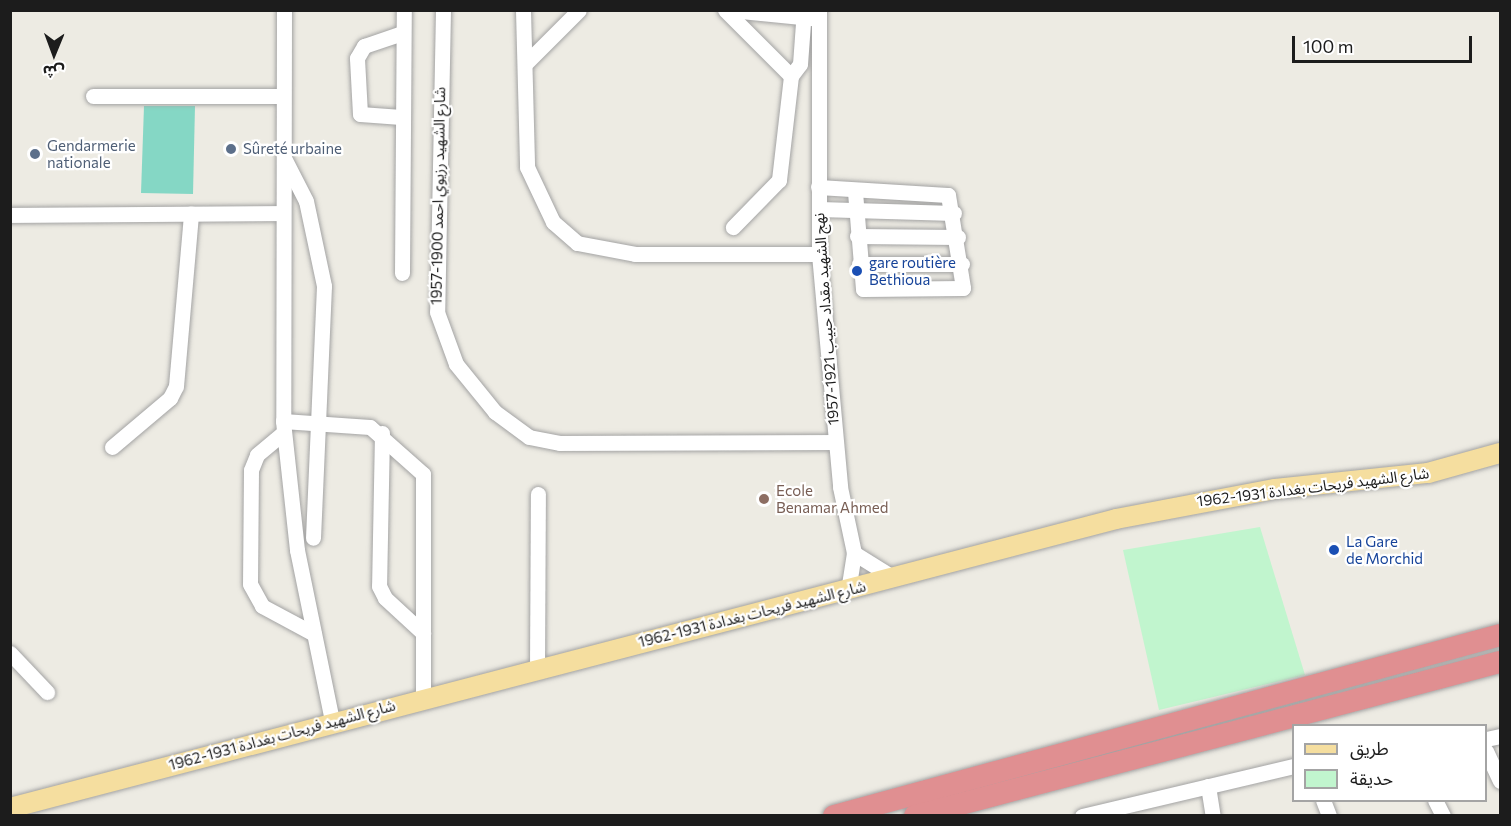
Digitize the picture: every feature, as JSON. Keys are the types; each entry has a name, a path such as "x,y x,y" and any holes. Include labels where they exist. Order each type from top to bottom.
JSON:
{"highway":[{"path":"834,816 1500,635"},
{"path":"915,816 1500,662"}],"main road":[{"name":"شارع الشهيد فريحات بغدادة 1931-1962","path":"10,808 332,721 849,591 1174,506 1428,473 1500,453"}],"street":[{"path":"284,10 283,427 291,515 332,721"},
{"path":"402,273 401,117 404,10"},
{"name":"شارع الشهيد رزيوي احمد 1900-1957","path":"443,10 437,312 456,364 495,412 529,437 560,443 834,442"},
{"path":"524,10 527,167 553,222 577,243 635,254 819,254"},
{"path":"525,64 579,10"},
{"path":"725,10 791,76"},
{"path":"731,10 812,14 800,64 791,76 779,180 733,227"},
{"name":"نهج الشهيد مقداد حبيب 1921-1957","path":"812,14 819,254 834,442 854,554 849,591"},
{"path":"401,117 360,114 357,68 359,50 402,33"},
{"path":"93,96 284,96"},
{"path":"283,156 306,201 322,266 314,423 314,538"},
{"path":"818,187 855,192 943,193 954,213 965,282 956,290 870,291 860,284 855,192"},
{"path":"819,209 856,212 954,213"},
{"path":"10,215 283,213"},
{"path":"112,447 170,398 176,386 191,214"},
{"path":"857,236 958,237"},
{"path":"859,264 962,264"},
{"path":"314,634 262,606 250,584 251,470 258,455 283,427 314,423 370,427 382,434 424,480 423,698"},
{"path":"382,434 379,586 385,598 423,633"},
{"path":"537,669 538,494"},
{"path":"854,554 894,578"},
{"path":"10,653 47,692"},
{"path":"1487,755 1500,781"},
{"path":"1082,816 1292,766"},
{"path":"1208,786 1214,816"},
{"path":"1323,802 1329,816"}],"green space":[{"path":"1260,527 1305,675 1159,710 1123,550"}],"shaded area":[{"path":"144,106 195,106 193,194 141,193"}],"place":[{"name":"Sûreté urbaine","path":"231,149"},
{"name":"Gendarmerie nationale","path":"35,154"},
{"name":"gare routière Bethioua","path":"857,271"},
{"name":"Ecole Benamar Ahmed","path":"764,499"},
{"name":"La Gare de Morchid","path":"1334,550"}]}
